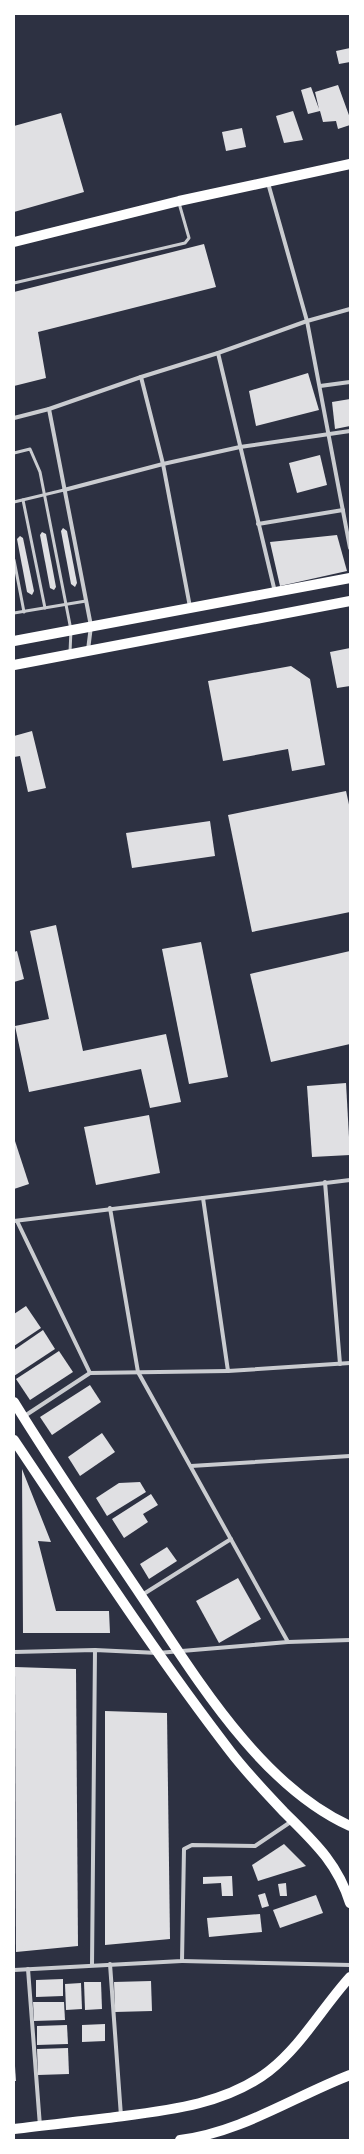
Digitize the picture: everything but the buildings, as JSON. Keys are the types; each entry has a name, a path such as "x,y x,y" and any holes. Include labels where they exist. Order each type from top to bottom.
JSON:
{"main road":[{"path":"14,242 179,201 268,183 350,164"},
{"path":"14,641 350,578"},
{"path":"14,665 350,601"},
{"path":"14,1402 70,1490 179,1652 244,1741 272,1771 302,1796 339,1821 350,1826"},
{"path":"14,1440 158,1653 254,1781 313,1840 334,1866 350,1903"},
{"path":"14,2129 181,2108 209,2101 243,2088 269,2071 292,2049 350,1977"},
{"path":"180,2140 224,2131 256,2119 327,2084 350,2075"}],"street":[{"path":"268,183 307,321 350,548"},
{"path":"14,418 49,409 141,377 218,353 307,321 350,310"},
{"path":"218,353 275,592"},
{"path":"141,377 163,464 190,608"},
{"path":"320,386 350,382"},
{"path":"49,409 91,626 88,651"},
{"path":"64,490 163,464 240,448 350,431"},
{"path":"258,524 343,510"},
{"path":"90,1373 15,1221 110,1208 350,1180"},
{"path":"325,1182 340,1364"},
{"path":"203,1198 228,1371"},
{"path":"110,1208 138,1372 288,1642"},
{"path":"23,1417 90,1373 228,1371 350,1364"},
{"path":"190,1466 350,1456"},
{"path":"141,1595 231,1539"},
{"path":"14,1652 95,1650 158,1653 288,1642 350,1640"},
{"path":"92,1965 95,1650"},
{"path":"182,1961 184,1849 192,1845 255,1846 293,1820"},
{"path":"14,1970 182,1961 350,1965"},
{"path":"110,1964 121,2116"},
{"path":"28,1969 40,2126"}],"lane":[{"path":"14,283 185,243 189,238 179,201"},
{"path":"14,453 30,450 40,472 71,630 70,654"},
{"path":"14,502 45,496 64,490"},
{"path":"24,500 45,608"},
{"path":"14,560 24,612"},
{"path":"14,614 86,601"}]}
